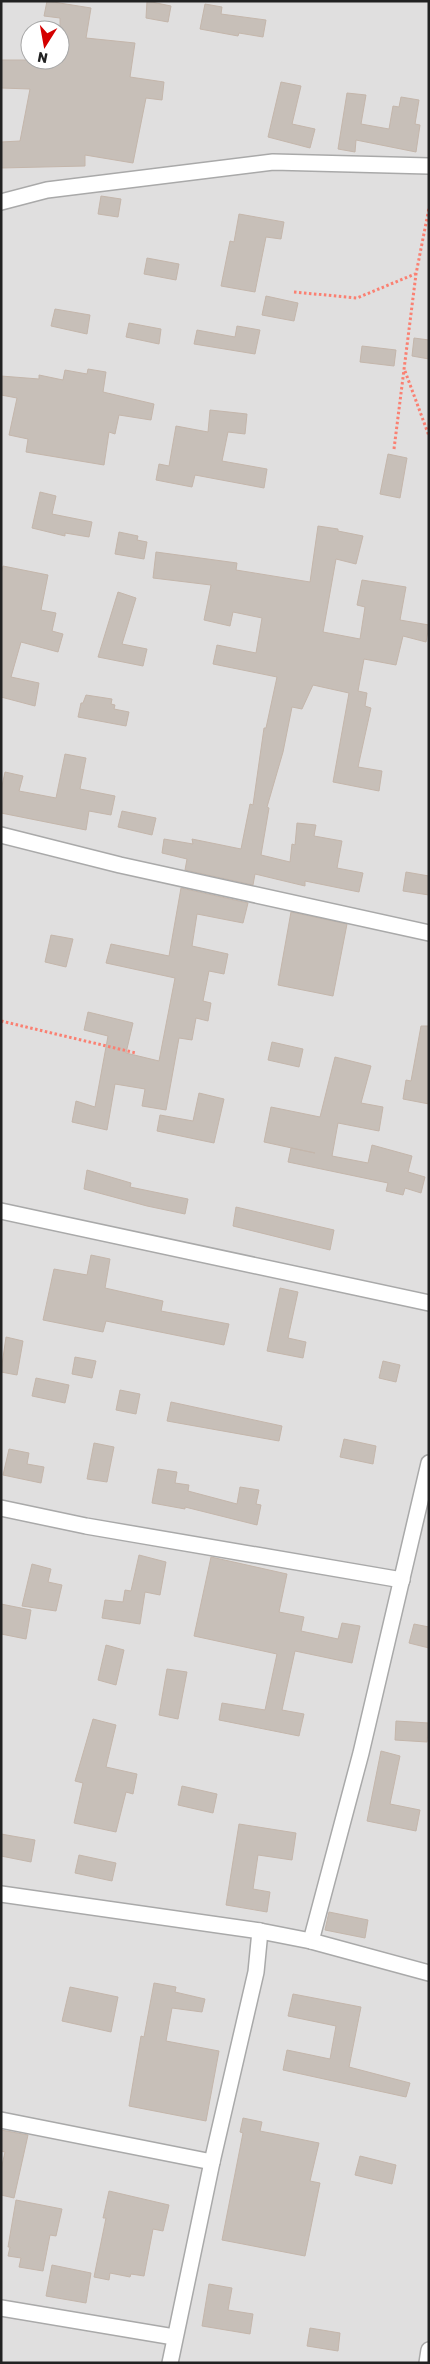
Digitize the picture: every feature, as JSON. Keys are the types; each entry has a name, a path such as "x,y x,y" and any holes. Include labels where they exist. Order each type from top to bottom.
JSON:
{"street":[{"path":"1,202 47,190 273,162 429,166"},
{"path":"1,835 120,865 429,933"},
{"path":"1,1211 429,1303"},
{"path":"311,1941 361,1753 429,1463"},
{"path":"1,1508 86,1526 402,1580"},
{"path":"1,1894 260,1931 311,1941 429,1973"},
{"path":"170,2363 212,2162 256,1972 260,1931"},
{"path":"1,2120 212,2162"},
{"path":"1,2308 174,2337"},
{"path":"427,2363 429,2350"}],"path":[{"path":"394,449 416,274 429,208"},
{"path":"294,292 357,298 416,274"},
{"path":"404,368 429,436"},
{"path":"1,1021 136,1053"}],"shaded area":[{"path":"1,1 429,1 429,2363 1,2363"}],"building":[{"path":"47,1 91,8 86,38 135,43 130,77 164,82 162,100 146,98 133,163 85,155 85,166 1,168 1,142 20,141 30,89 1,88 1,60 20,60 20,70 70,70 70,20 60,20 60,18 44,16"},
{"path":"147,1 171,6 168,22 146,18"},
{"path":"205,4 222,7 221,14 266,20 263,37 239,33 238,36 200,29"},
{"path":"281,82 301,86 292,124 315,129 310,148 268,137"},
{"path":"347,93 366,95 361,124 389,129 393,106 399,107 401,97 419,100 415,124 420,125 416,152 356,140 355,152 338,149"},
{"path":"101,196 121,199 118,217 98,214"},
{"path":"239,214 284,222 281,239 266,237 255,292 221,286 230,241 234,242"},
{"path":"147,258 179,264 176,280 144,274"},
{"path":"266,296 298,303 294,321 262,315"},
{"path":"55,309 90,315 87,334 51,326"},
{"path":"129,323 161,329 159,344 126,337"},
{"path":"237,326 260,330 255,354 194,344 197,330 235,337"},
{"path":"414,338 429,340 429,359 412,356"},
{"path":"362,346 396,350 394,366 360,362"},
{"path":"88,369 106,372 103,392 154,404 151,420 119,415 115,434 109,432 104,465 26,452 28,439 9,435 17,398 1,395 1,376 39,379 39,375 63,380 65,370 87,374"},
{"path":"210,410 247,414 245,434 228,432 222,461 267,469 264,488 195,475 192,487 156,480 159,464 169,466 176,426 208,432"},
{"path":"388,454 407,458 400,498 380,494"},
{"path":"40,492 56,496 52,514 92,522 89,537 65,533 65,536 32,528"},
{"path":"318,526 363,536 356,564 336,559 323,632 360,639 365,607 357,605 362,580 406,587 400,620 429,625 426,642 403,636 396,665 364,659 358,691 367,693 365,706 371,708 358,767 382,771 379,791 333,782 349,693 313,685 302,709 292,707 283,752 267,807 269,808 261,855 290,862 292,844 295,845 297,823 316,825 314,836 342,841 337,868 363,873 359,892 305,881 305,886 255,874 253,885 185,870 187,859 162,853 164,839 193,844 192,839 241,849 250,804 253,805 264,728 266,728 277,677 213,664 217,645 256,653 262,618 233,612 230,626 204,620 211,585 153,578 156,552 237,563 236,570 310,582"},
{"path":"119,532 138,536 137,540 147,542 144,559 115,554"},
{"path":"3,566 48,575 41,610 56,613 52,631 63,634 58,652 21,642 11,677 39,683 35,706 1,697 1,575"},
{"path":"118,592 136,598 122,644 147,649 143,666 98,657"},
{"path":"86,695 112,699 111,704 115,705 114,709 129,712 126,726 78,717 81,703 83,703"},
{"path":"65,754 86,758 80,789 115,796 111,815 89,811 86,830 1,813 1,791 5,772 23,776 19,791 56,798"},
{"path":"122,811 156,818 152,835 118,827"},
{"path":"406,872 429,876 429,895 403,891"},
{"path":"181,888 248,903 243,923 197,914 192,946 228,954 224,974 209,971 203,1001 211,1003 208,1021 196,1018 192,1040 179,1038 166,1110 142,1106 145,1089 115,1084 107,1130 72,1122 76,1101 95,1107 108,1036 84,1030 88,1012 133,1023 126,1053 159,1061 175,978 106,963 111,944 169,956"},
{"path":"291,912 347,924 333,996 278,985"},
{"path":"51,935 73,939 66,967 45,962"},
{"path":"421,1026 429,1026 429,1104 403,1099 406,1080 411,1081"},
{"path":"272,1042 303,1049 299,1067 268,1060"},
{"path":"335,1057 371,1066 361,1103 383,1107 379,1131 338,1123 332,1156 368,1163 372,1145 412,1156 408,1172 425,1177 421,1193 405,1188 403,1195 386,1191 388,1183 288,1162 291,1148 315,1153 264,1142 271,1107 320,1117"},
{"path":"199,1093 224,1099 214,1143 157,1131 160,1115 193,1121"},
{"path":"87,1170 131,1183 130,1187 188,1199 185,1214 84,1189"},
{"path":"236,1207 334,1230 330,1250 233,1226"},
{"path":"91,1255 110,1259 105,1288 163,1301 161,1311 229,1324 224,1345 106,1321 103,1332 43,1320 54,1269 87,1275"},
{"path":"280,1288 298,1292 288,1338 306,1342 303,1358 267,1351"},
{"path":"6,1337 23,1341 17,1375 1,1372"},
{"path":"75,1357 96,1361 92,1378 72,1374"},
{"path":"383,1361 400,1365 396,1382 379,1378"},
{"path":"36,1378 69,1385 65,1403 32,1396"},
{"path":"120,1390 140,1394 136,1414 116,1410"},
{"path":"171,1402 282,1426 279,1441 167,1421"},
{"path":"344,1439 376,1446 373,1464 340,1457"},
{"path":"94,1443 114,1447 107,1482 87,1479"},
{"path":"9,1449 29,1453 27,1464 44,1467 41,1483 3,1475"},
{"path":"158,1469 177,1472 175,1483 189,1485 188,1491 237,1504 240,1487 259,1490 256,1504 261,1505 257,1525 185,1507 185,1509 152,1503"},
{"path":"139,1555 166,1562 160,1595 145,1592 140,1624 102,1618 105,1600 123,1602 125,1590 131,1591"},
{"path":"211,1557 287,1574 279,1612 304,1617 301,1631 338,1639 342,1623 360,1626 352,1663 295,1651 282,1710 304,1714 299,1736 219,1720 222,1703 265,1710 277,1654 194,1636"},
{"path":"32,1564 51,1569 48,1582 62,1585 56,1611 22,1606"},
{"path":"1,1604 31,1610 26,1639 1,1634"},
{"path":"414,1624 429,1627 429,1648 409,1643"},
{"path":"106,1645 124,1650 116,1685 98,1680"},
{"path":"167,1669 187,1672 178,1719 159,1715"},
{"path":"93,1719 116,1725 106,1767 137,1774 133,1794 126,1792 116,1832 74,1823 83,1783 75,1781"},
{"path":"396,1721 429,1723 427,1742 395,1740"},
{"path":"381,1751 400,1756 390,1804 420,1810 416,1831 367,1821"},
{"path":"182,1786 217,1794 213,1813 178,1805"},
{"path":"239,1824 296,1833 292,1860 258,1855 253,1889 270,1892 267,1912 226,1905"},
{"path":"1,1834 35,1840 31,1862 1,1856"},
{"path":"79,1855 116,1863 112,1881 75,1873"},
{"path":"329,1912 368,1920 365,1938 325,1930"},
{"path":"154,1983 176,1987 175,1992 205,1999 202,2012 172,2008 166,2041 219,2051 206,2121 129,2106 141,2036 144,2037"},
{"path":"70,1987 118,1997 111,2032 62,2021"},
{"path":"293,1994 361,2007 349,2067 410,2083 406,2097 283,2070 287,2050 330,2059 336,2026 288,2016"},
{"path":"243,2118 262,2122 260,2131 319,2143 310,2181 320,2183 305,2256 222,2240 243,2133 240,2132"},
{"path":"1,2130 28,2135 14,2198 1,2195 1,2170 5,2152 1,2151"},
{"path":"360,2156 396,2165 392,2184 355,2175"},
{"path":"109,2191 169,2205 163,2231 153,2229 144,2276 131,2274 130,2277 110,2273 109,2280 94,2277 106,2218 103,2218"},
{"path":"16,2200 62,2209 56,2236 50,2235 43,2271 19,2267 21,2258 8,2256"},
{"path":"52,2265 91,2273 86,2303 46,2296"},
{"path":"209,2284 232,2288 228,2310 253,2314 250,2334 202,2326"},
{"path":"310,2328 340,2333 338,2351 307,2346"}]}
